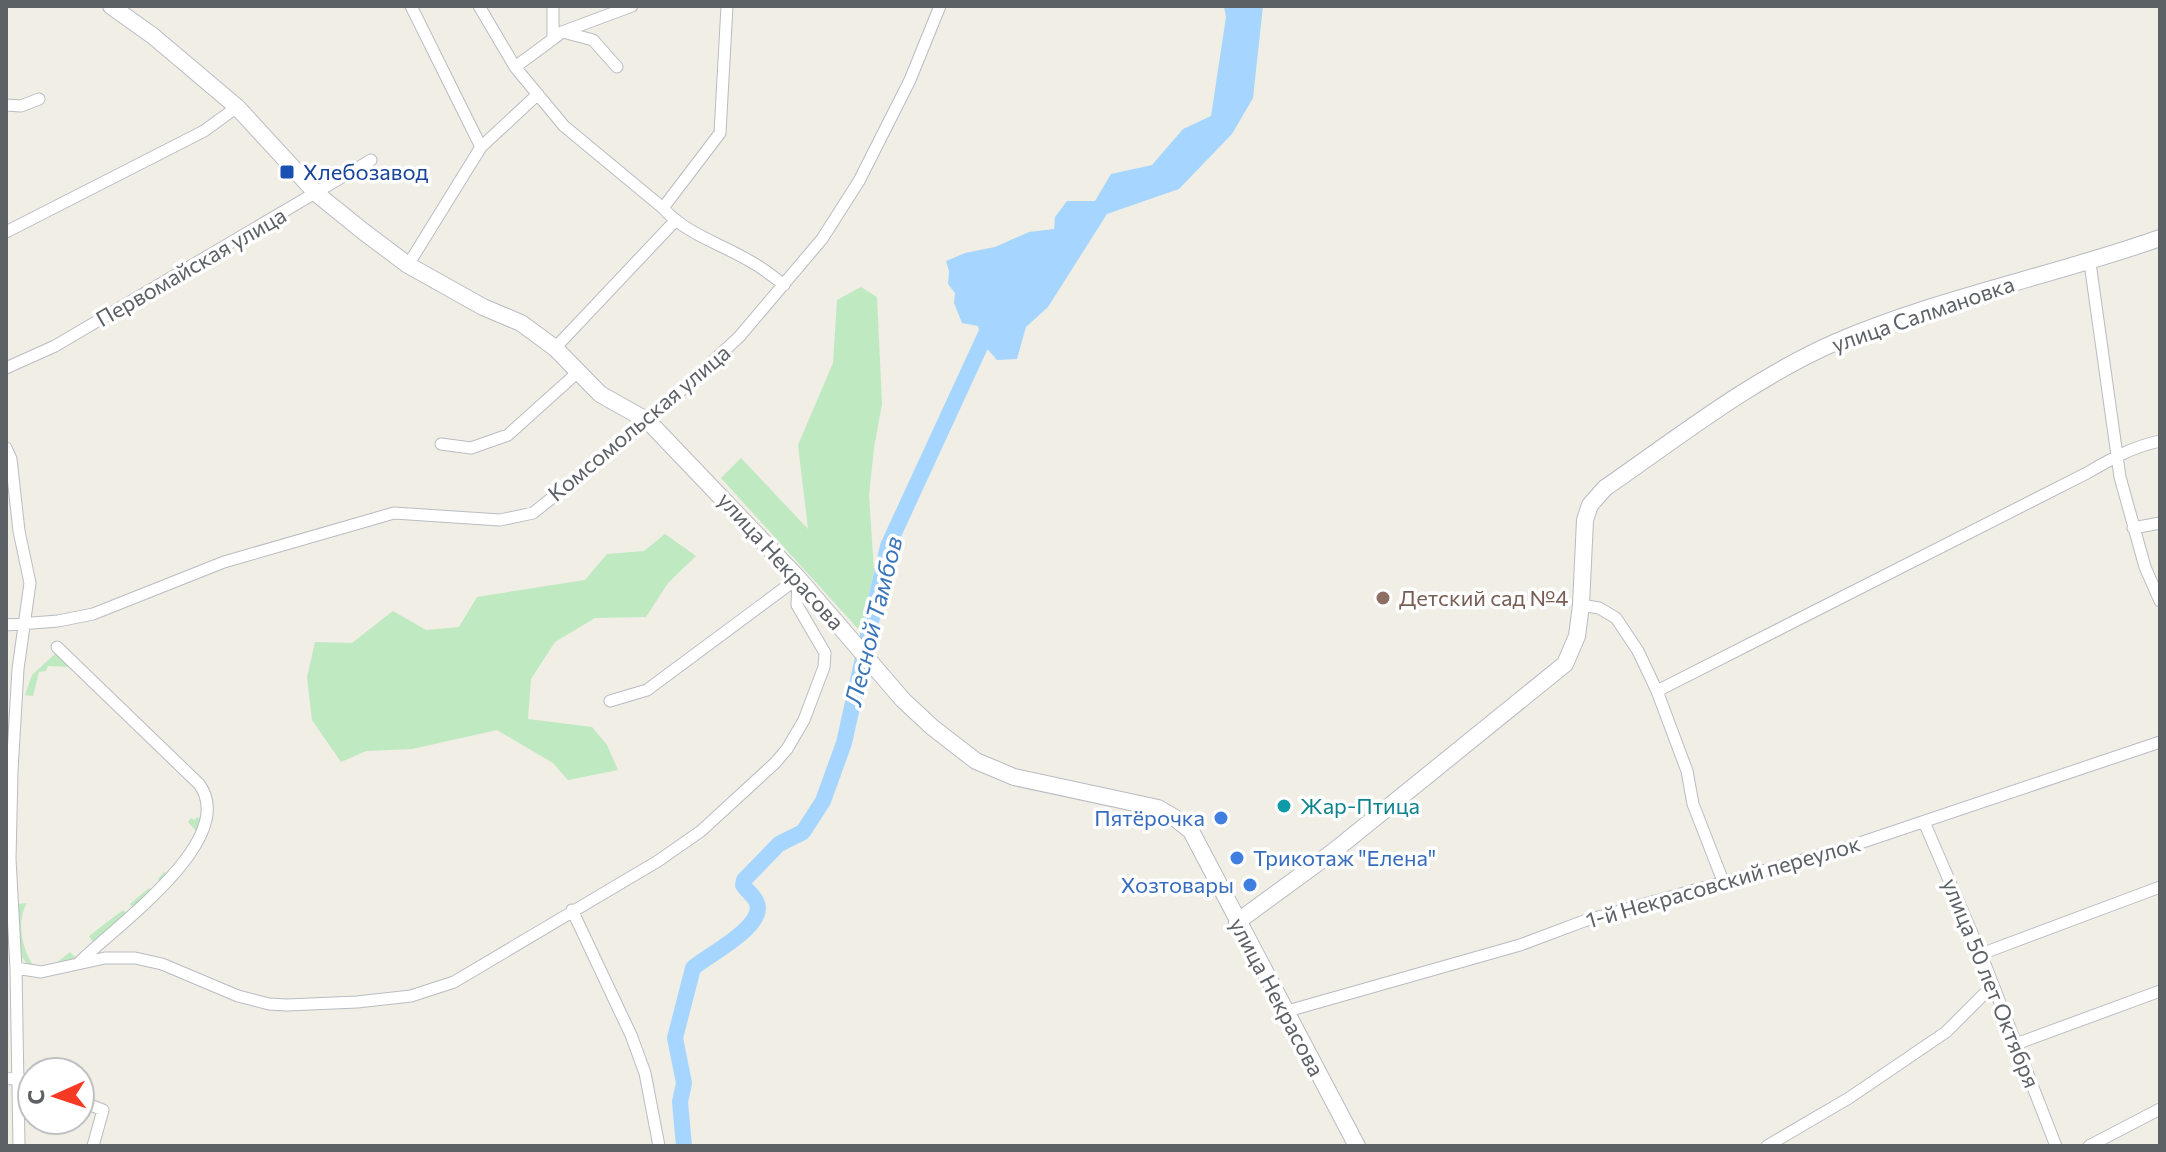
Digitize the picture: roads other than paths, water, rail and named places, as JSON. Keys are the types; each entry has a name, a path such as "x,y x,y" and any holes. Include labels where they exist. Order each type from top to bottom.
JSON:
{"street":[{"name":"улица Некрасова","path":"111,6 153,36 237,107 317,194 408,265 483,307 521,323 555,348 600,394 648,421 798,578 903,700 976,761 1014,777 1158,808 1191,831 1357,1146"},
{"path":"411,6 481,147"},
{"path":"479,6 515,67 564,126 675,221 752,262 784,285"},
{"path":"553,6 557,35"},
{"path":"515,67 557,35 632,6"},
{"path":"663,208 720,133 727,6"},
{"name":"Комсомольская улица","path":"6,625 58,621 93,614 224,562 394,513 500,520 533,513 648,421 739,337 822,239 859,181 910,80 940,6"},
{"path":"557,35 593,40 617,67"},
{"path":"408,265 481,147 538,94"},
{"path":"6,105 21,106 39,99"},
{"path":"6,232 204,131 237,107"},
{"name":"Первомайская улица","path":"6,368 55,346 371,160"},
{"path":"555,348 675,221"},
{"name":"улица Салмановка","path":"1237,922 1334,851 1565,664 1574,647 1581,605 1585,520 1594,498 1605,488 1719,408 1791,364 1891,320 2021,279 2090,263 2160,238"},
{"path":"2090,263 2120,477 2145,567 2160,601"},
{"path":"441,444 471,448 508,435 578,372"},
{"path":"1657,691 2134,447 2160,441"},
{"path":"6,448 11,459 19,531 30,583 12,771 10,859 16,968 12,1078 19,1146"},
{"path":"2133,528 2160,523"},
{"path":"610,701 647,690 798,578"},
{"path":"16,968 41,972 105,958 150,961 238,996 269,1004 308,1005 411,996 454,982 658,861 701,831 756,782 787,749 804,720 824,667 825,653 797,605 798,578"},
{"path":"1581,605 1599,608 1621,624 1638,651 1657,691 1687,771 1693,804 1723,881"},
{"path":"57,647 199,784 209,803 194,847 177,872 78,964"},
{"name":"1-й Некрасовский переулок","path":"1284,1012 1516,946 1584,921 1842,849 2160,742"},
{"name":"улица 50 лет Октября","path":"1924,822 1981,954 2056,1146"},
{"path":"1981,954 2160,887"},
{"path":"572,910 636,1047 645,1073 659,1146"},
{"path":"1767,1146 1849,1098 1946,1032 1993,985"},
{"path":"2016,1044 2160,991"},
{"path":"96,1107 103,1110 96,1135"},
{"path":"2089,1146 2160,1109"}],"water":[{"path":"1224,6 1263,6 1253,98 1232,134 1179,189 1107,214 1048,307 1026,327 1017,359 997,360 982,343 978,326 962,323 954,303 955,293 948,284 946,261 965,253 995,247 1029,232 1054,229 1055,217 1067,201 1095,201 1111,174 1152,165 1183,129 1211,116 1226,17"}],"waterway":[{"name":"Лесной Тамбов","path":"684,1146 680,1102 684,1083 675,1038 693,968 754,920 758,910 756,901 743,885 744,880 779,844 803,832 823,801 844,743 888,546 990,325"}],"place":[{"name":"Хлебозавод","path":"287,172"},
{"name":"Детский сад №4","path":"1383,598"},
{"name":"Жар-Птица","path":"1284,806"},
{"name":"Пятёрочка","path":"1221,818"},
{"name":"Трикотаж \"Елена\"","path":"1237,858"},
{"name":"Хозтовары","path":"1250,885"}]}
